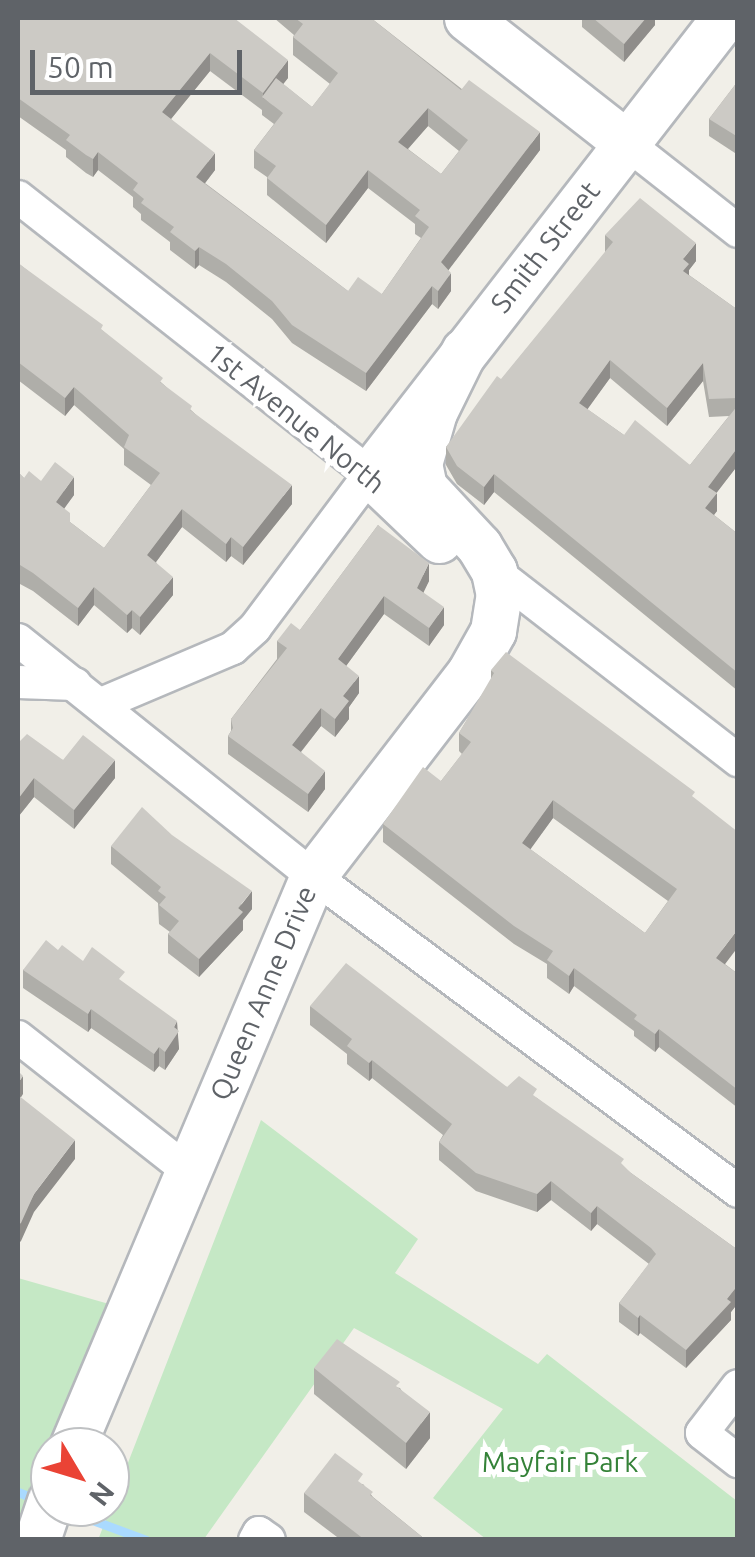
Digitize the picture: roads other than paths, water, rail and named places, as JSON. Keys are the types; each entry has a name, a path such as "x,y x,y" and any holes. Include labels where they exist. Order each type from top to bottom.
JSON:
{"main road":[{"path":"467,18 625,142"},
{"name":"Smith Street","path":"370,474 724,18"},
{"name":"Smith Street","path":"464,350 434,412 420,464 424,487 479,546 494,571"},
{"name":"1st Avenue North","path":"370,474 448,548 470,588 473,628 451,694"},
{"name":"Queen Anne Drive","path":"80,1427 313,876 482,656 493,632 500,595 494,571"}],"street":[{"path":"625,142 738,230"},
{"name":"1st Avenue North","path":"18,197 370,474"},
{"name":"Smith Street","path":"88,694 234,648 255,628 370,474"},
{"path":"494,571 738,760"},
{"path":"18,640 313,876 738,1191"},
{"path":"18,682 88,694"},
{"path":"18,1037 188,1170"},
{"path":"738,1386 702,1433 738,1462"},
{"path":"256,1540 259,1533 269,1540"}],"waterway":[{"path":"18,1492 30,1497"},
{"path":"111,1527 146,1540"}],"park label":[{"name":"Mayfair Park","path":"560,1462"}]}
